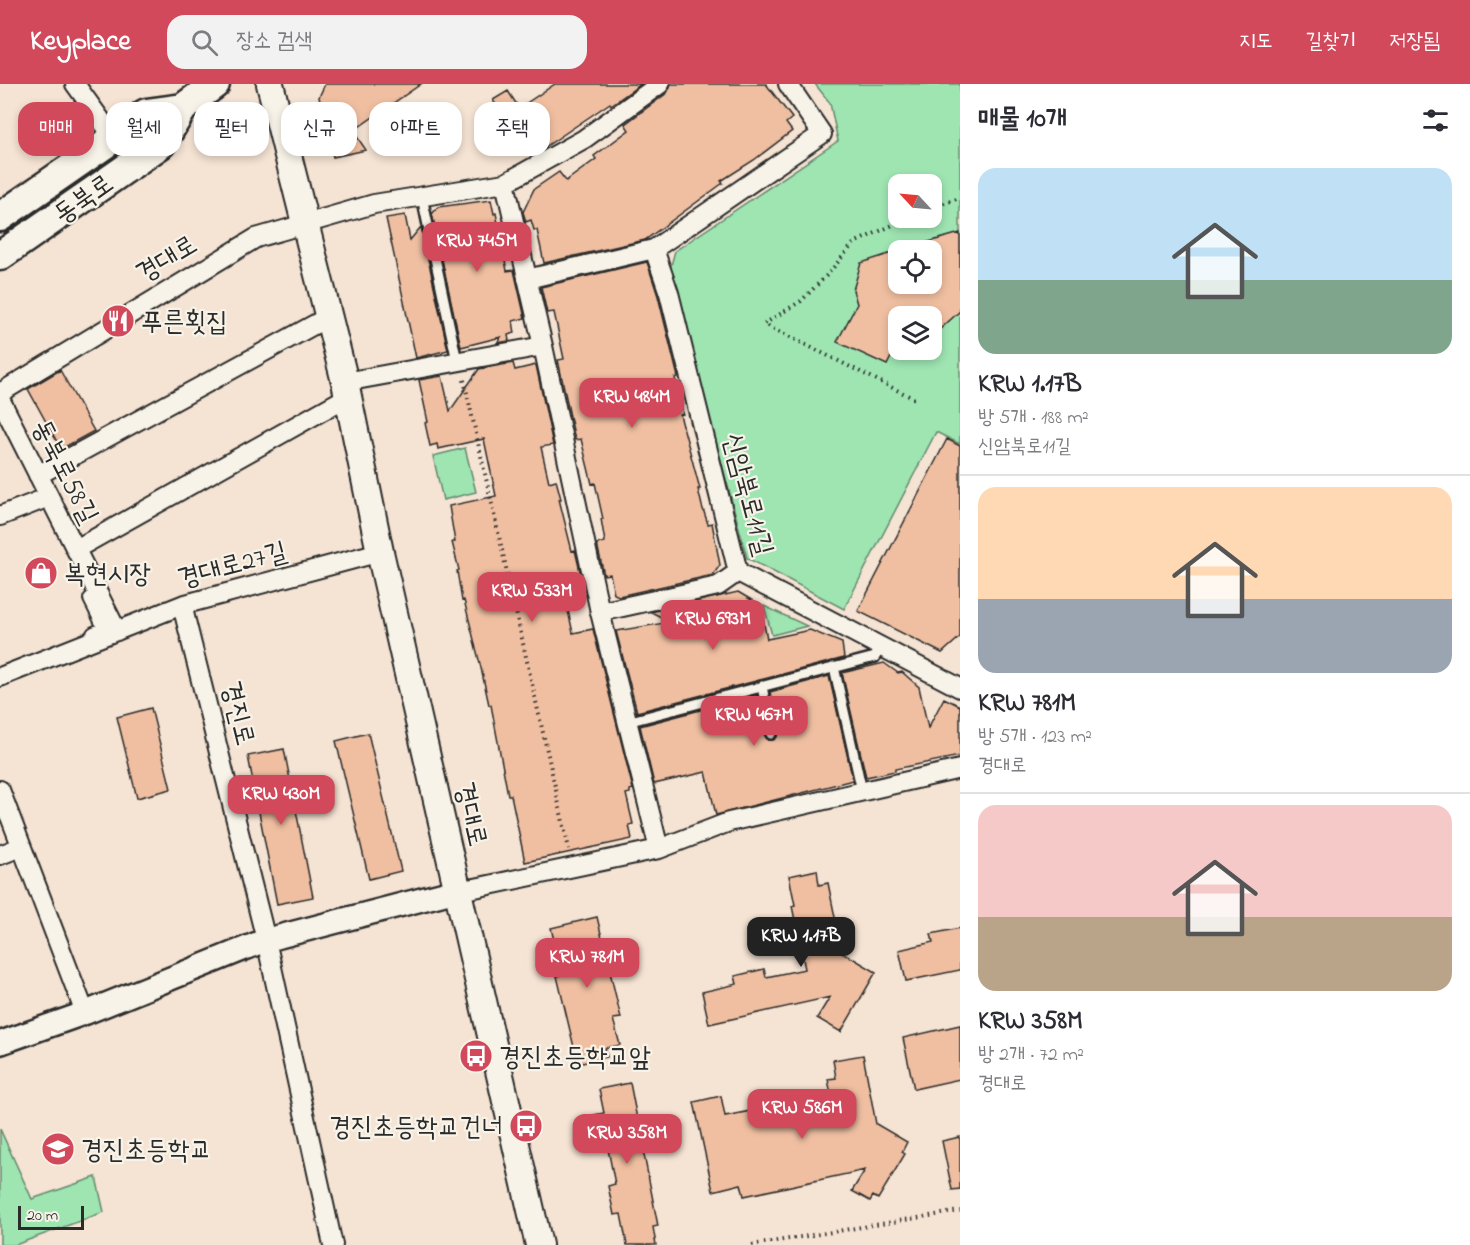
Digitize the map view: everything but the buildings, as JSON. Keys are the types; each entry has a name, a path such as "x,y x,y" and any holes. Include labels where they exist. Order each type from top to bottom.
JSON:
{"main road":[{"name":"동북로","path":"0,256 161,144 183,108 215,84"},
{"name":"경대로","path":"270,84 330,316 381,552 539,1245"},
{"name":"동북로","path":"0,217 106,144"}],"street":[{"path":"75,84 106,127"},
{"name":"경대로","path":"0,393 256,238 374,204 505,183 584,139 660,84"},
{"path":"527,279 654,249 822,134 788,84"},
{"path":"505,183 543,346 600,612 659,849"},
{"name":"신암북로11길","path":"654,249 669,293 738,572 960,688"},
{"path":"38,475 330,316"},
{"path":"76,549 346,389 458,361 543,346"},
{"name":"동북로58길","path":"0,399 48,500 76,549 117,631"},
{"path":"0,518 48,500 106,629 0,670"},
{"name":"경대로27길","path":"0,677 182,605 381,552"},
{"path":"600,612 718,586 738,572"},
{"name":"경진로","path":"182,605 266,940 333,1245"},
{"path":"0,1043 85,1013 266,940 458,890 659,849 729,822 960,769"},
{"path":"0,790 85,1013"},
{"path":"0,855 21,847"}],"lane":[{"path":"422,197 458,361"},
{"path":"627,722 874,657 881,647"},
{"path":"834,667 862,791"},
{"path":"762,686 771,734"}],"path":[{"path":"942,204 960,198"},
{"path":"888,228 854,243 801,301 764,324 915,399"},
{"path":"458,361 464,378 573,868"},
{"path":"752,1245 960,1211"}],"green space":[{"path":"815,84 960,84 960,444 936,432 844,609 747,558 670,269 675,251 838,141 830,103"},
{"path":"465,448 476,492 443,500 433,456"},
{"path":"764,606 807,626 772,635"},
{"path":"0,1129 32,1199 96,1177 104,1212 15,1245 0,1245"}],"place":[{"name":"푸른횟집","path":"118,321"},
{"name":"복현시장","path":"41,573"},
{"name":"경진초등학교앞","path":"476,1056"},
{"name":"경진초등학교건너","path":"526,1126"},
{"name":"경진초등학교","path":"58,1149"}]}
